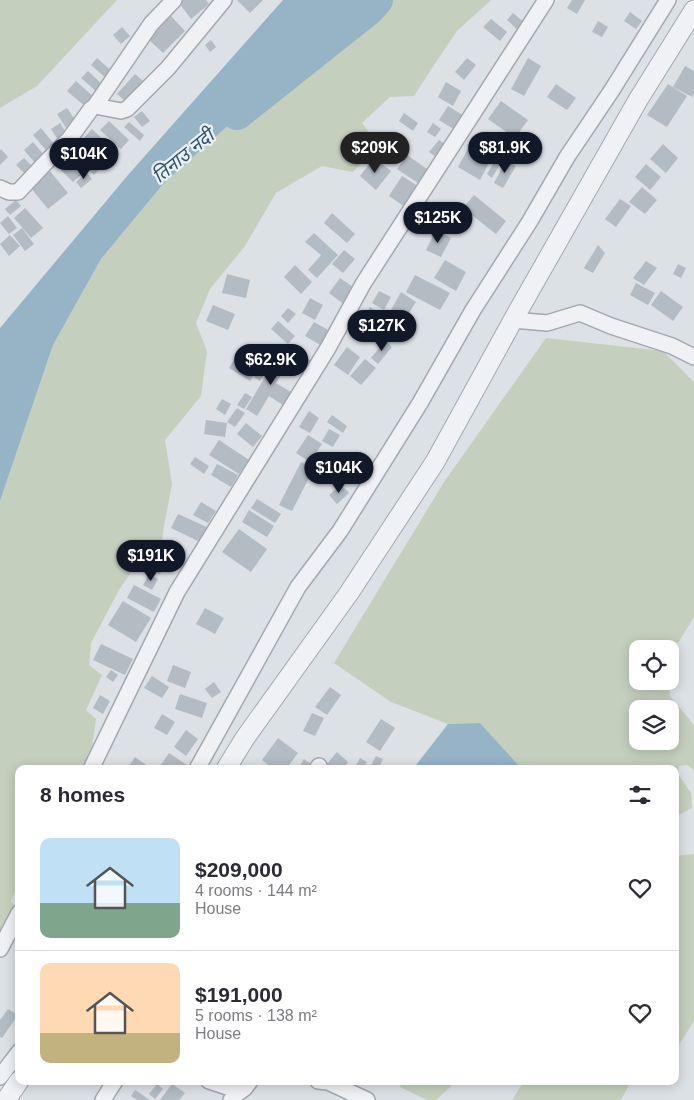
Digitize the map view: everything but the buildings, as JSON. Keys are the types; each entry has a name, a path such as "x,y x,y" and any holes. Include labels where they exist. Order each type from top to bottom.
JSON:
{"street":[{"path":"3,195 18,192 70,138 95,106 151,24 174,0"},
{"path":"95,106 121,111 127,110 168,68 224,0"},
{"path":"93,765 177,592 328,348 363,284 546,0"},
{"path":"199,765 298,587 340,531 420,403 473,310 530,221 567,157 612,90 668,0"},
{"path":"228,765 245,738 349,593 434,462 638,100 694,10"},
{"path":"513,320 546,323 580,313 610,326 672,346 694,357"},
{"path":"0,948 15,921"},
{"path":"0,1077 15,1057"},
{"path":"6,1100 16,1085"},
{"path":"103,1100 112,1085"},
{"path":"220,1085 232,1089 232,1098"},
{"path":"232,1098 247,1085"},
{"path":"334,1085 367,1100"}],"green space":[{"path":"0,0 117,0 37,86 0,108"},
{"path":"368,0 491,0 457,31 414,96 390,97 362,123 378,145 353,172 322,166 276,193 245,246 210,289 196,323 207,351 201,396 165,440 172,484 161,549 143,555 119,590 91,643 89,665 102,675 86,710 96,719 89,765 15,765 15,892 11,901 15,906 15,914 0,942 0,501 53,345 101,259 164,183"},
{"path":"546,338 663,351 694,382 694,617 679,642 679,640 629,640 629,690 670,690 670,696 673,700 629,700 629,750 679,750 679,707 694,725 694,770 687,765 518,765 480,723 448,724 391,702 334,663 444,482"},
{"path":"679,775 691,793 692,808 679,815"},
{"path":"694,854 694,1021 679,1045 679,856"},
{"path":"400,1085 453,1085 436,1100 427,1100 400,1087"},
{"path":"521,1085 629,1085 621,1100 512,1100"}],"water":[{"path":"283,0 368,0 164,183 101,259 53,345 0,501 0,328 128,175"},
{"path":"480,723 518,765 416,765 448,724"}],"waterway":[{"name":"तिनाउ नदी","path":"237,114 368,10 377,0"}]}
